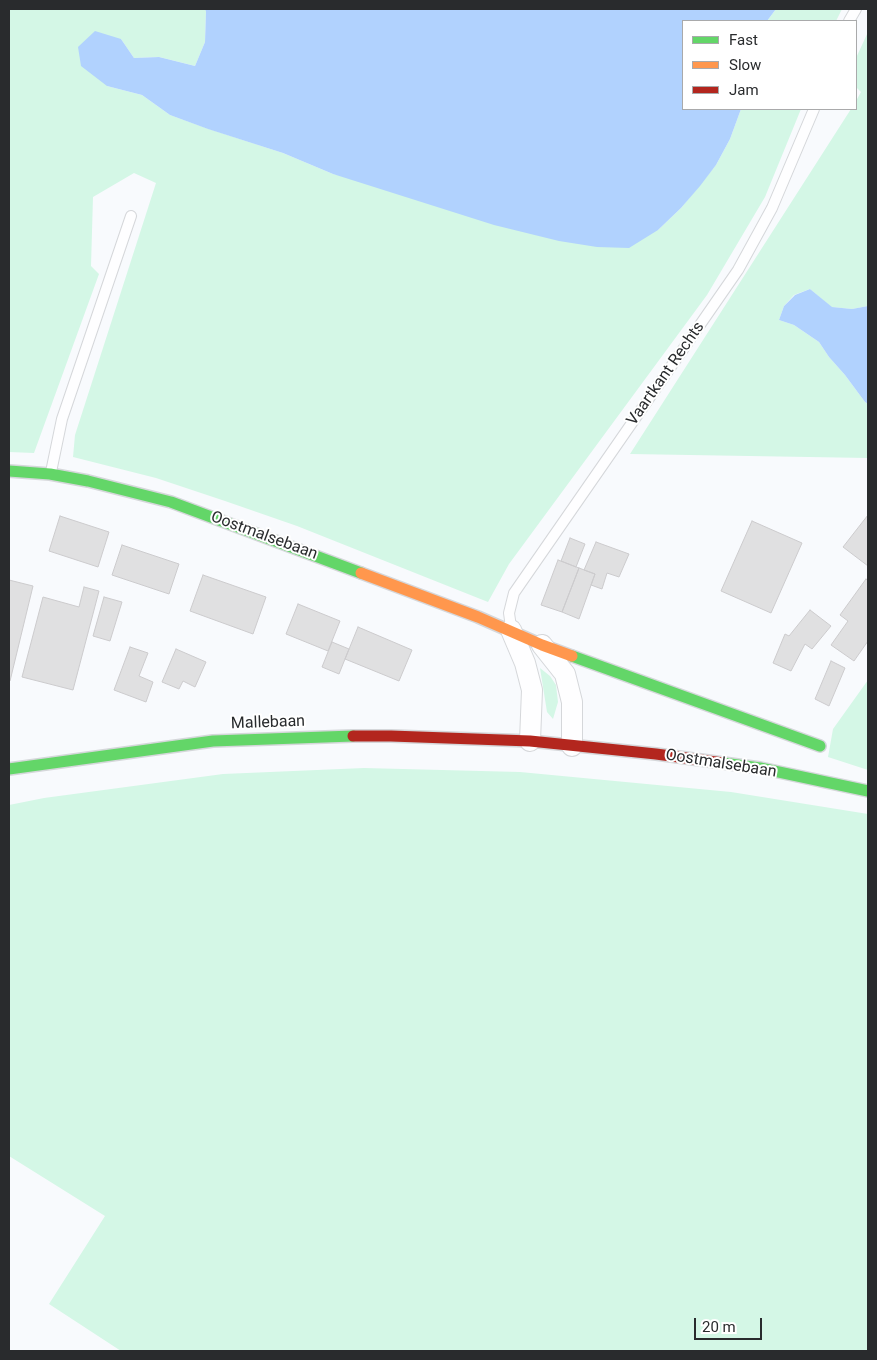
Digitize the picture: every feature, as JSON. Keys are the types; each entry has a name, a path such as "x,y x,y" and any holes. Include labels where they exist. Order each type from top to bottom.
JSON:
{"main road":[{"name":"Oostmalsebaan","path":"9,471 50,474 88,480 171,502 512,630 542,645 820,746"},
{"name":"Mallebaan","path":"9,769 213,741 391,736 530,741"},
{"name":"Oostmalsebaan","path":"530,741 656,754 760,768 868,791"}],"street":[{"path":"512,630 525,663 532,690 530,741"},
{"name":"Oostmalsebaan","path":"542,645 565,674 572,702 572,746"}],"lane":[{"name":"Vaartkant Rechts","path":"512,630 509,613 514,593 738,270 772,208 814,110"},
{"path":"50,474 62,419 131,216"}],"green space":[{"path":"9,9 204,9 206,11 205,42 195,66 159,57 134,58 121,39 107,86 142,95 170,115 283,153 333,174 658,230 681,208 716,165 730,139 741,110 801,110 765,197 707,295 509,564 488,602 297,526 156,478 73,457 75,435 156,183 134,173 93,197 91,266 99,274 34,453 9,452"},
{"path":"776,9 842,9 836,20 768,20"},
{"path":"868,32 868,306 852,309 831,307 810,289 794,295 784,306 779,320 794,325 819,342 868,404 868,458 630,454 850,110 857,110 857,99 861,92 857,88 857,56"},
{"path":"540,668 550,676 556,685 558,702 553,719 547,712"},
{"path":"868,680 868,770 828,757 833,729"},
{"path":"364,768 520,772 731,792 868,814 868,1351 121,1351 49,1304 105,1216 9,1156 9,805 44,798 223,774"}],"water":[{"path":"204,9 776,9 768,20 682,20 682,110 741,110 730,139 716,165 700,186 658,230 629,248 597,247 559,241 494,225 333,174 283,153 170,115 142,95 107,86 81,66 78,47 95,31 121,39 134,58 159,57 195,66 205,42 206,11"},
{"path":"810,289 832,307 852,309 868,306 868,404 819,342 794,325 779,320 784,306 795,295"}],"building":[{"path":"868,515 868,566 843,547"},
{"path":"60,516 109,532 98,567 49,551"},
{"path":"752,521 802,543 771,613 721,591"},
{"path":"570,538 585,544 576,567 561,561"},
{"path":"596,542 629,554 619,577 607,573 602,589 591,585 595,574 584,570"},
{"path":"122,545 179,564 169,594 112,575"},
{"path":"558,560 579,568 562,612 541,605"},
{"path":"579,568 595,574 579,619 562,612"},
{"path":"203,575 266,597 253,634 190,611"},
{"path":"866,579 868,581 868,641 854,661 831,645 848,621 840,615"},
{"path":"9,580 33,586 10,681 9,680"},
{"path":"84,587 99,591 73,690 22,677 43,597 79,607"},
{"path":"104,597 122,602 110,641 93,636"},
{"path":"298,604 340,621 328,651 286,634"},
{"path":"810,610 831,626 812,649 805,644 791,671 773,663 785,634 789,636"},
{"path":"358,627 412,650 399,681 345,659"},
{"path":"332,642 349,649 339,674 322,667"},
{"path":"130,647 148,653 139,676 153,682 146,702 114,690"},
{"path":"176,649 206,662 195,687 183,681 179,689 162,682"},
{"path":"831,661 845,668 829,706 815,699"}],"traffic: fast":[{"path":"9,471 50,474 88,481 171,502 361,573"},
{"path":"572,656 820,746"},
{"path":"9,769 213,741 353,736"},
{"path":"723,763 760,768 868,791"}],"traffic: slow":[{"path":"361,573 478,617 572,656"}],"traffic: jam":[{"path":"353,736 530,741 723,763"}]}
